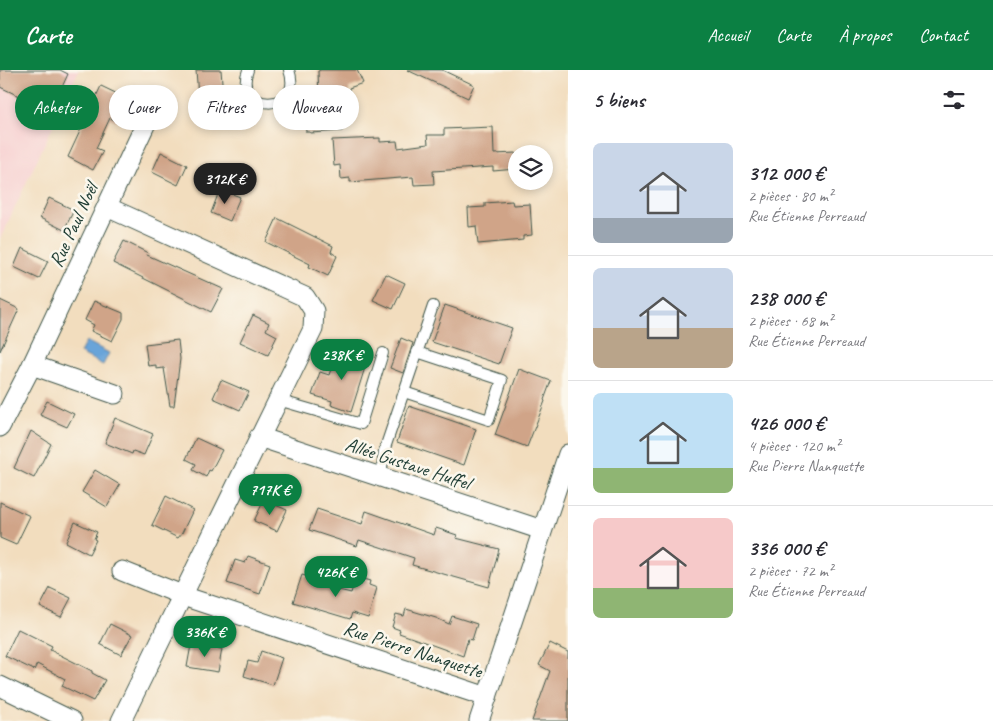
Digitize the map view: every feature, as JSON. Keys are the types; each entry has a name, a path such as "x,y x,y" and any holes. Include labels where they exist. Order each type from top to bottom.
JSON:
{"street":[{"name":"Rue Paul Noël","path":"0,427 32,365 143,130"},
{"path":"107,207 305,297 314,311 313,329 121,721"},
{"path":"32,365 116,394"},
{"name":"Allée Gustave Huffel","path":"259,438 542,530"},
{"path":"479,721 568,454"},
{"name":"Rue Pierre Nanquette","path":"122,571 183,596 487,698"},
{"path":"0,686 72,721"}],"lane":[{"path":"248,70 245,79 249,93 261,103 269,104 284,98 289,92 291,84 289,70"},
{"path":"381,478 384,451 432,306"},
{"path":"404,392 489,420 492,412 502,380 417,352"},
{"path":"278,400 361,424 383,354"}],"shaded area":[{"path":"0,70 79,70 72,85 15,85 15,130 51,130 0,239"}],"water":[{"path":"86,341 109,353 103,365 80,353"}],"building":[{"path":"0,70 60,70 68,74 63,85 15,85 15,94 0,87"},
{"path":"196,70 221,70 222,85 197,85"},
{"path":"357,70 363,83 357,85 318,85 318,71"},
{"path":"407,70 442,70 474,85 468,98"},
{"path":"101,86 109,90 109,120 96,148 103,151 93,170 68,157 81,130 99,130 99,90"},
{"path":"493,127 494,154 508,153 508,170 493,171 493,167 433,171 434,184 414,185 413,177 350,182 350,178 341,179 340,165 334,166 332,140 380,138 380,142 397,141 398,148 428,144 427,135 444,135 444,129"},
{"path":"306,130 342,130 310,133 306,132"},
{"path":"161,152 187,165 178,185 152,172"},
{"path":"220,189 240,197 230,221 211,213"},
{"path":"49,198 74,210 64,230 40,218"},
{"path":"512,201 513,205 530,204 532,235 523,236 523,240 478,244 476,226 469,227 468,208 485,207 485,203"},
{"path":"277,218 333,246 331,252 337,256 328,276 309,267 310,264 266,242"},
{"path":"124,241 148,253 147,255 223,289 211,312 113,263"},
{"path":"22,248 48,261 39,279 14,267"},
{"path":"386,274 405,283 393,309 373,300"},
{"path":"0,300 19,309 0,351"},
{"path":"94,301 123,313 123,319 112,341 91,331 94,325 85,320"},
{"path":"445,305 512,328 499,364 432,342"},
{"path":"253,315 269,323 266,330 277,336 268,355 240,342"},
{"path":"401,338 413,343 403,373 390,368"},
{"path":"178,340 180,359 174,406 170,406 164,368 156,369 156,365 148,366 145,344"},
{"path":"337,351 346,354 347,351 368,358 351,412 331,405 332,401 312,395 320,372 329,375"},
{"path":"519,369 551,381 527,447 495,435"},
{"path":"221,380 249,392 240,410 213,398"},
{"path":"47,401 74,414 67,427 40,415"},
{"path":"409,406 476,429 464,465 397,442"},
{"path":"115,418 153,434 144,455 133,451 132,454 105,443"},
{"path":"31,431 51,444 34,478 14,468"},
{"path":"196,438 222,450 206,477 193,470 196,464 186,459"},
{"path":"95,470 120,485 107,507 82,492"},
{"path":"166,496 193,510 178,538 152,525"},
{"path":"264,500 287,510 277,531 254,521"},
{"path":"0,502 30,516 16,545 0,538"},
{"path":"317,509 362,524 366,511 434,535 436,528 457,535 456,538 499,549 489,587 412,565 414,558 359,540 357,546 309,530"},
{"path":"75,522 97,532 94,539 96,540 89,554 66,542"},
{"path":"248,556 270,564 260,594 227,583 235,560 245,563"},
{"path":"302,575 323,581 322,586 351,593 356,577 370,581 369,585 377,588 368,618 352,613 350,619 293,602"},
{"path":"50,588 71,598 61,617 40,607"},
{"path":"406,609 449,624 452,616 477,624 472,640 468,639 463,656 399,633 400,630 392,627 396,614 404,616"},
{"path":"110,624 132,635 121,655 100,644"},
{"path":"18,629 52,646 50,650 92,671 92,673 105,680 93,701 62,686 65,679 37,664 34,670 5,656"},
{"path":"550,643 568,652 568,721 532,721 550,671 539,665"},
{"path":"191,645 222,649 218,672 187,667"},
{"path":"261,651 282,658 273,685 244,676 248,661 257,663"}]}
